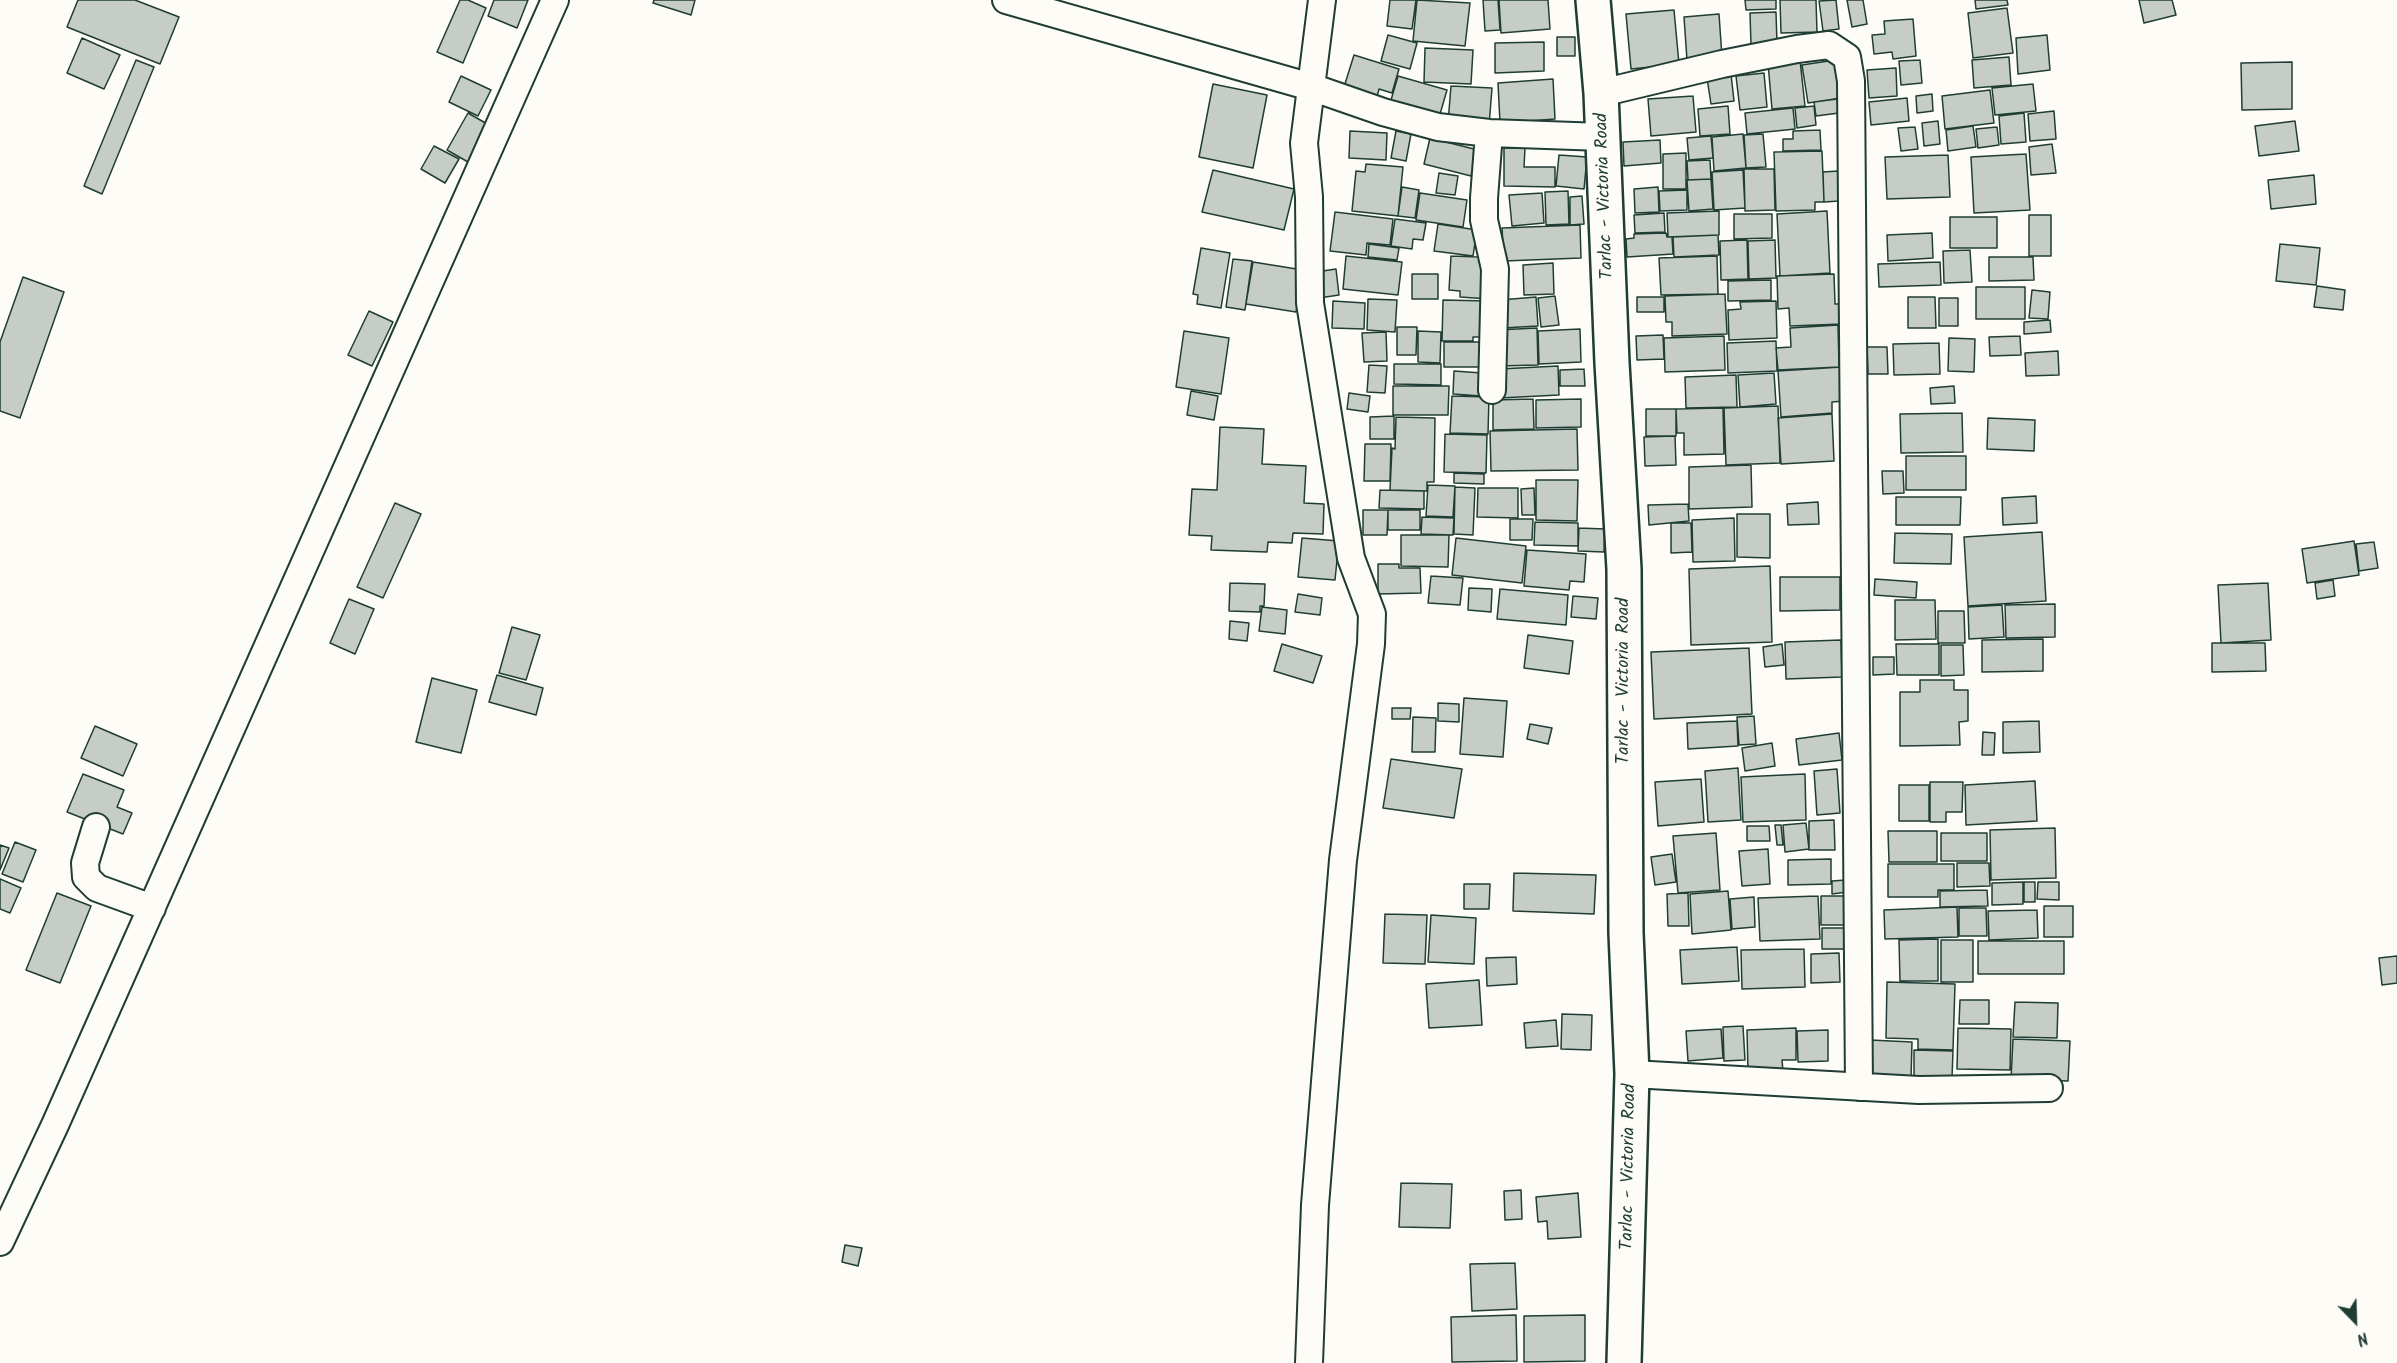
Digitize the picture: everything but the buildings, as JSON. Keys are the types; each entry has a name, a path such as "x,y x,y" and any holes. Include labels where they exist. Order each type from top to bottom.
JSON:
{"main road":[{"name":"Tarlac - Victoria Road","path":"1593,0 1601,93 1612,363 1624,568 1626,933 1632,1074 1624,1363"}],"street":[{"path":"0,1242 152,908 555,0"},
{"path":"1006,0 1034,3 1438,127 1489,133 1603,137"},
{"path":"1309,1363 1315,1204 1342,860 1371,644 1372,614 1351,558 1310,303 1309,197 1304,143 1322,0"},
{"path":"1601,93 1797,49 1829,45 1847,57 1851,81 1859,1087"},
{"path":"1489,133 1484,220 1495,269 1492,390"},
{"path":"96,826 85,863 86,877 97,888 152,908"},
{"path":"1632,1074 1919,1090 2049,1088"}]}
